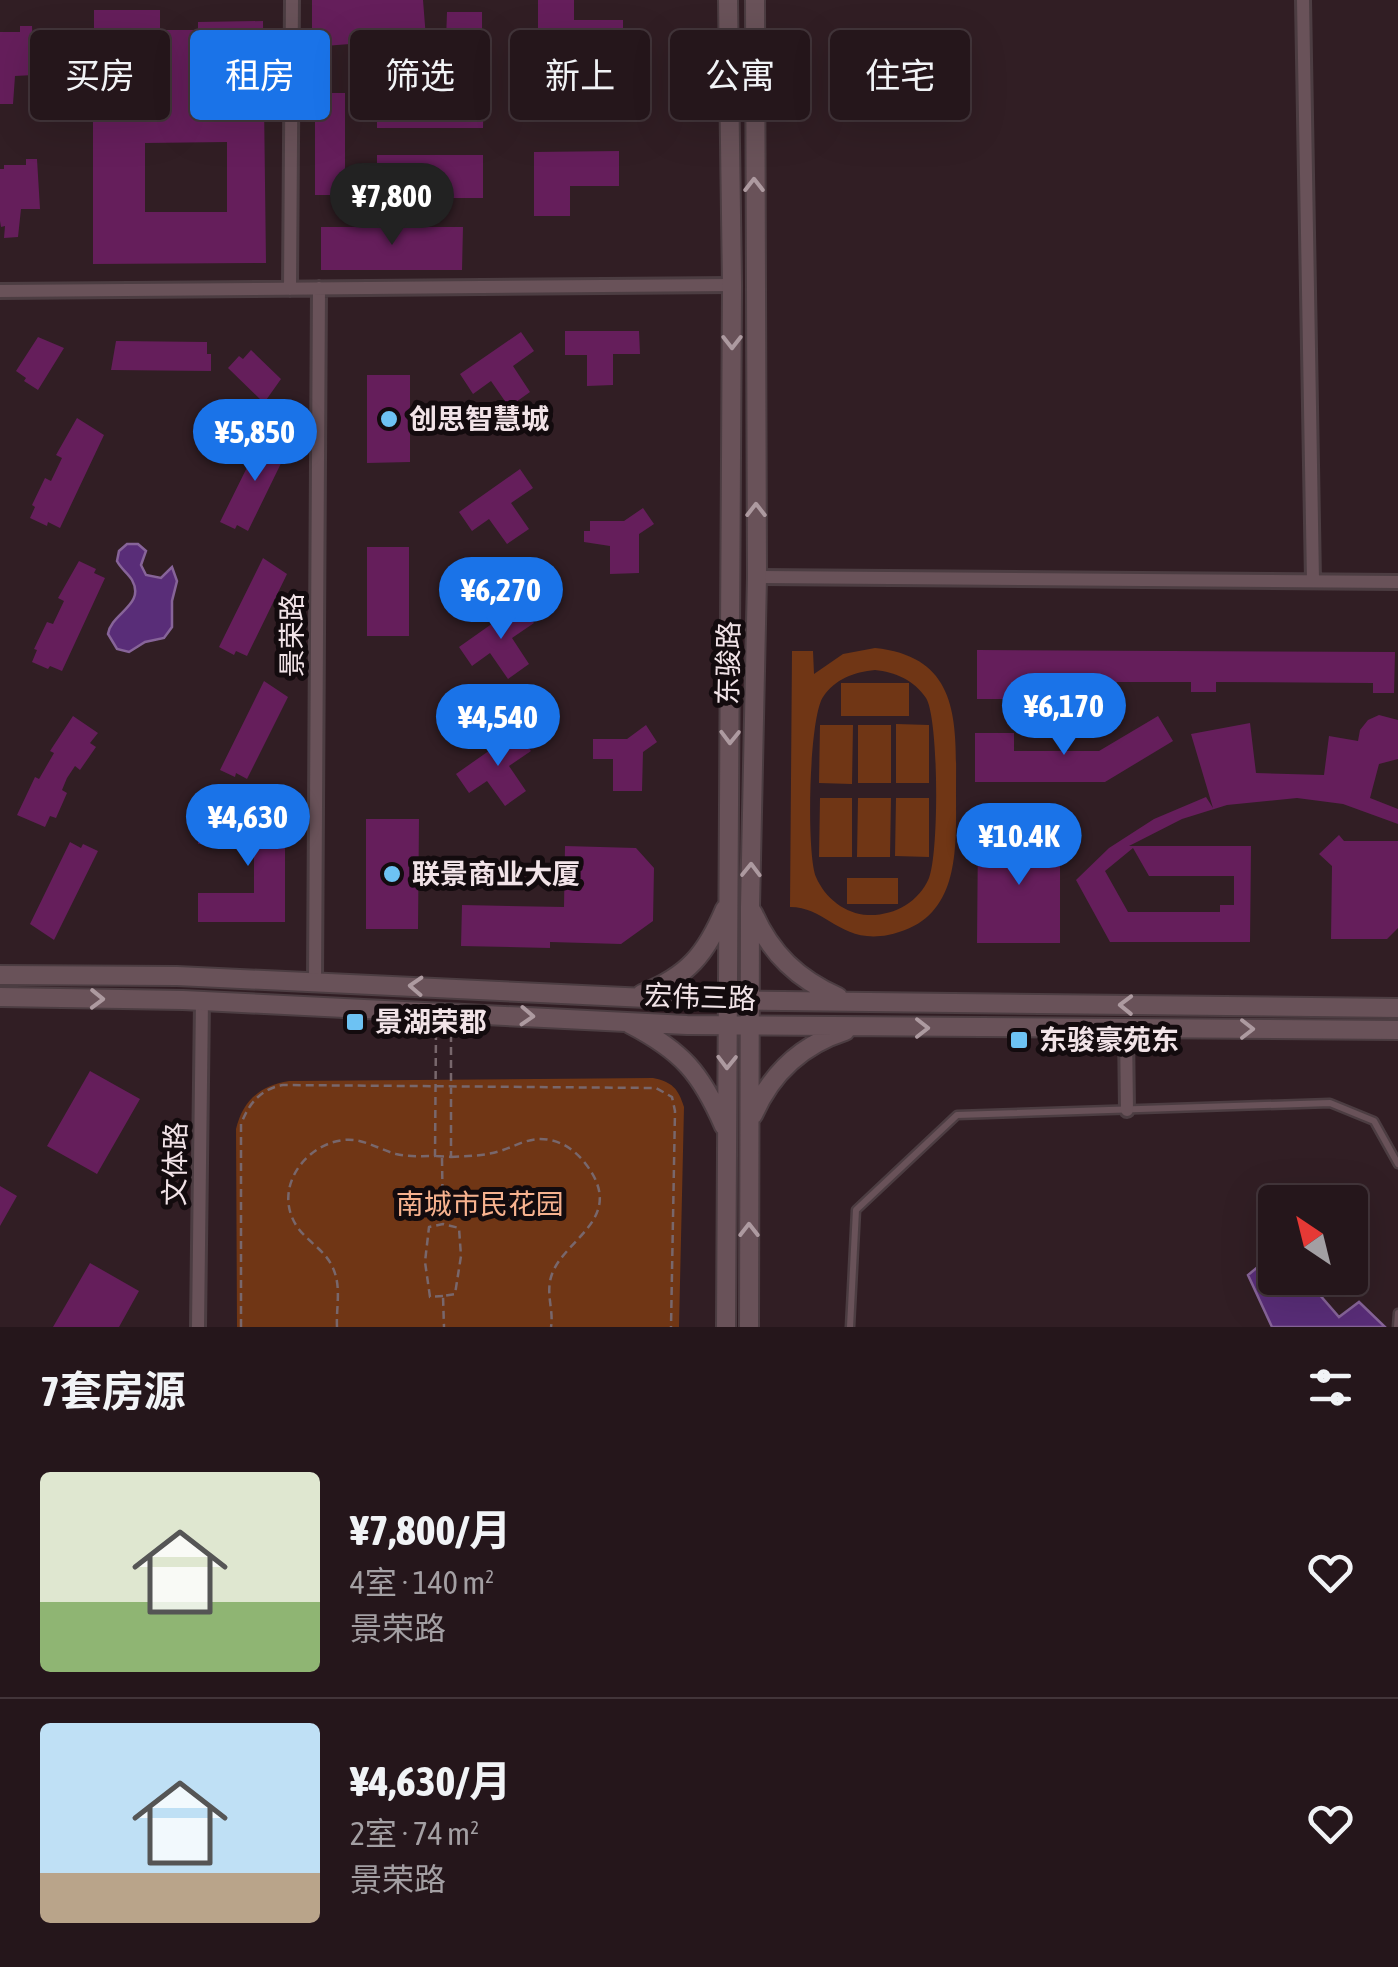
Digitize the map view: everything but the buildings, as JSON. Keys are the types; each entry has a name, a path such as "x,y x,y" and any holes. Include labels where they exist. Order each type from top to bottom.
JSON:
{"street":[{"path":"290,288 292,0"},
{"name":"东骏路","path":"726,1327 732,285 728,0"},
{"name":"东骏路","path":"749,1327 750,907 757,577 755,0"},
{"path":"1304,0 1313,581"},
{"path":"0,291 732,285"},
{"name":"景荣路","path":"316,982 319,288"},
{"path":"757,577 1398,582"},
{"path":"633,997 681,974 702,954 728,904"},
{"path":"750,907 762,934 783,962 810,985 848,1001"},
{"name":"宏伟三路","path":"0,974 177,976 728,1000 1398,1008"},
{"name":"宏伟三路","path":"0,997 202,1001 728,1026 1398,1030"},
{"name":"文体路","path":"198,1327 202,1001"},
{"path":"625,1022 677,1052 699,1075 727,1133"},
{"path":"750,1125 762,1095 780,1071 803,1050 856,1027"},
{"path":"1126,1029 1127,1110"}],"lane":[{"path":"850,1327 856,1210 956,1115 1330,1102 1374,1121 1398,1164"},
{"path":"1397,1327 1398,1313"}],"path":[{"path":"435,1156 435,1085 444,1013"},
{"path":"444,1013 451,1085 450,1157"},
{"path":"240,1327 241,1124 255,1098 270,1088 284,1086 435,1085 656,1088 672,1096 675,1111 671,1327"},
{"path":"337,1327 339,1294 330,1262 293,1220 290,1182 302,1158 322,1146 359,1139 401,1156 480,1156 539,1139 576,1151 591,1170 598,1210 590,1228 558,1260 553,1271 548,1286 550,1327"},
{"path":"442,1156 444,1224"},
{"path":"444,1224 459,1228 461,1256 455,1294 443,1296 430,1296 425,1262 429,1226 444,1224"},
{"path":"443,1296 444,1327"}],"green space":[{"path":"875,648 903,654 924,665 939,680 953,720 956,837 949,880 942,899 929,915 912,927 888,935 858,934 814,913 790,907 792,651 813,651 814,674 843,654","holes":["882,671 904,678 926,698 935,758 935,842 929,878 919,894 896,910 868,915 837,904 816,877 810,786 815,730 823,697 839,681 852,675"]},
{"path":"841,683 909,683 909,716 841,716"},
{"path":"896,724 929,725 929,783 896,783"},
{"path":"820,725 853,725 852,784 819,783"},
{"path":"858,725 891,725 891,783 858,783"},
{"path":"820,798 852,798 852,857 819,857"},
{"path":"858,798 891,798 890,857 857,857"},
{"path":"896,798 929,798 929,857 895,856"},
{"path":"847,878 898,878 898,904 847,904"},
{"name":"南城市民花园","path":"653,1078 673,1087 684,1107 679,1327 237,1327 236,1129 248,1102 261,1091 289,1081"}],"shaded area":[{"path":"127,544 138,544 146,551 141,565 146,575 161,578 172,567 177,581 172,627 164,638 145,642 129,652 117,649 108,634 135,596 132,580 117,561 119,551"},
{"path":"1258,1267 1258,1295 1320,1295 1339,1317 1359,1302 1385,1327 1272,1327 1248,1275"}],"place":[{"name":"创思智慧城","path":"389,419"},
{"name":"联景商业大厦","path":"392,874"},
{"name":"景湖荣郡","path":"355,1022"},
{"name":"东骏豪苑东","path":"1019,1040"}]}
